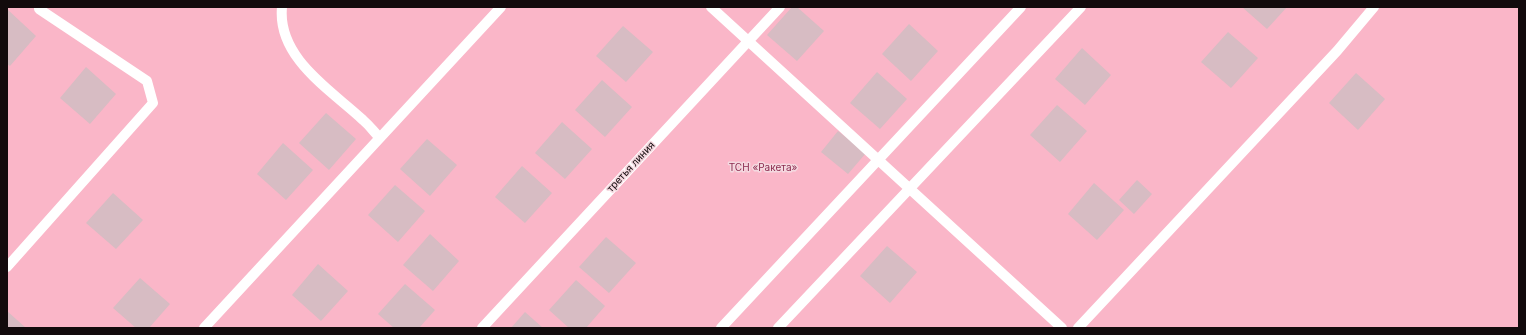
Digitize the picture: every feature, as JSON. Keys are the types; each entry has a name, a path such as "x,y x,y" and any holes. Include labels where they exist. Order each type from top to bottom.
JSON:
{"lane":[{"path":"7,267 153,102 147,81 39,9 39,7"},
{"path":"282,7 284,33 294,54 312,75 365,121 380,138"},
{"path":"204,328 501,7"},
{"path":"711,7 1062,328"},
{"name":"третья линия","path":"482,328 780,7"},
{"path":"720,328 1021,7"},
{"path":"778,328 1081,7"},
{"path":"1078,328 1337,51 1374,7"}],"green space":[{"name":"ТСН «Ракета»","path":"7,7 1519,7 1519,328 7,328"}],"building":[{"path":"792,7 797,7 824,31 797,61 767,35"},
{"path":"1242,7 1287,7 1267,29"},
{"path":"7,9 36,36 10,66 7,64"},
{"path":"909,24 938,51 911,81 882,54"},
{"path":"623,26 653,52 626,82 596,56"},
{"path":"1228,32 1258,58 1231,88 1201,62"},
{"path":"1082,48 1111,75 1085,105 1055,79"},
{"path":"86,67 116,94 90,124 60,98"},
{"path":"877,72 907,99 880,129 850,103"},
{"path":"1356,73 1385,99 1358,130 1329,103"},
{"path":"602,80 632,107 605,137 575,110"},
{"path":"1057,105 1087,131 1060,162 1030,135"},
{"path":"326,113 356,139 329,170 299,143"},
{"path":"562,122 592,149 565,179 535,153"},
{"path":"838,131 866,153 848,174 821,152"},
{"path":"427,139 457,165 430,196 400,169"},
{"path":"283,143 313,170 286,200 257,174"},
{"path":"522,166 552,193 525,223 495,197"},
{"path":"1137,180 1152,194 1134,214 1119,200"},
{"path":"1094,183 1124,210 1097,240 1068,214"},
{"path":"395,185 425,211 398,242 368,215"},
{"path":"113,193 143,220 116,249 86,223"},
{"path":"430,234 459,261 433,291 403,265"},
{"path":"606,237 636,263 609,293 579,267"},
{"path":"887,246 917,272 890,303 860,276"},
{"path":"318,264 348,291 321,321 292,295"},
{"path":"140,278 170,304 149,328 136,328 113,308"},
{"path":"576,280 605,306 586,328 569,328 549,310"},
{"path":"405,284 435,310 419,328 394,328 378,314"},
{"path":"7,311 26,328 7,328"},
{"path":"525,312 543,328 511,328"}]}
